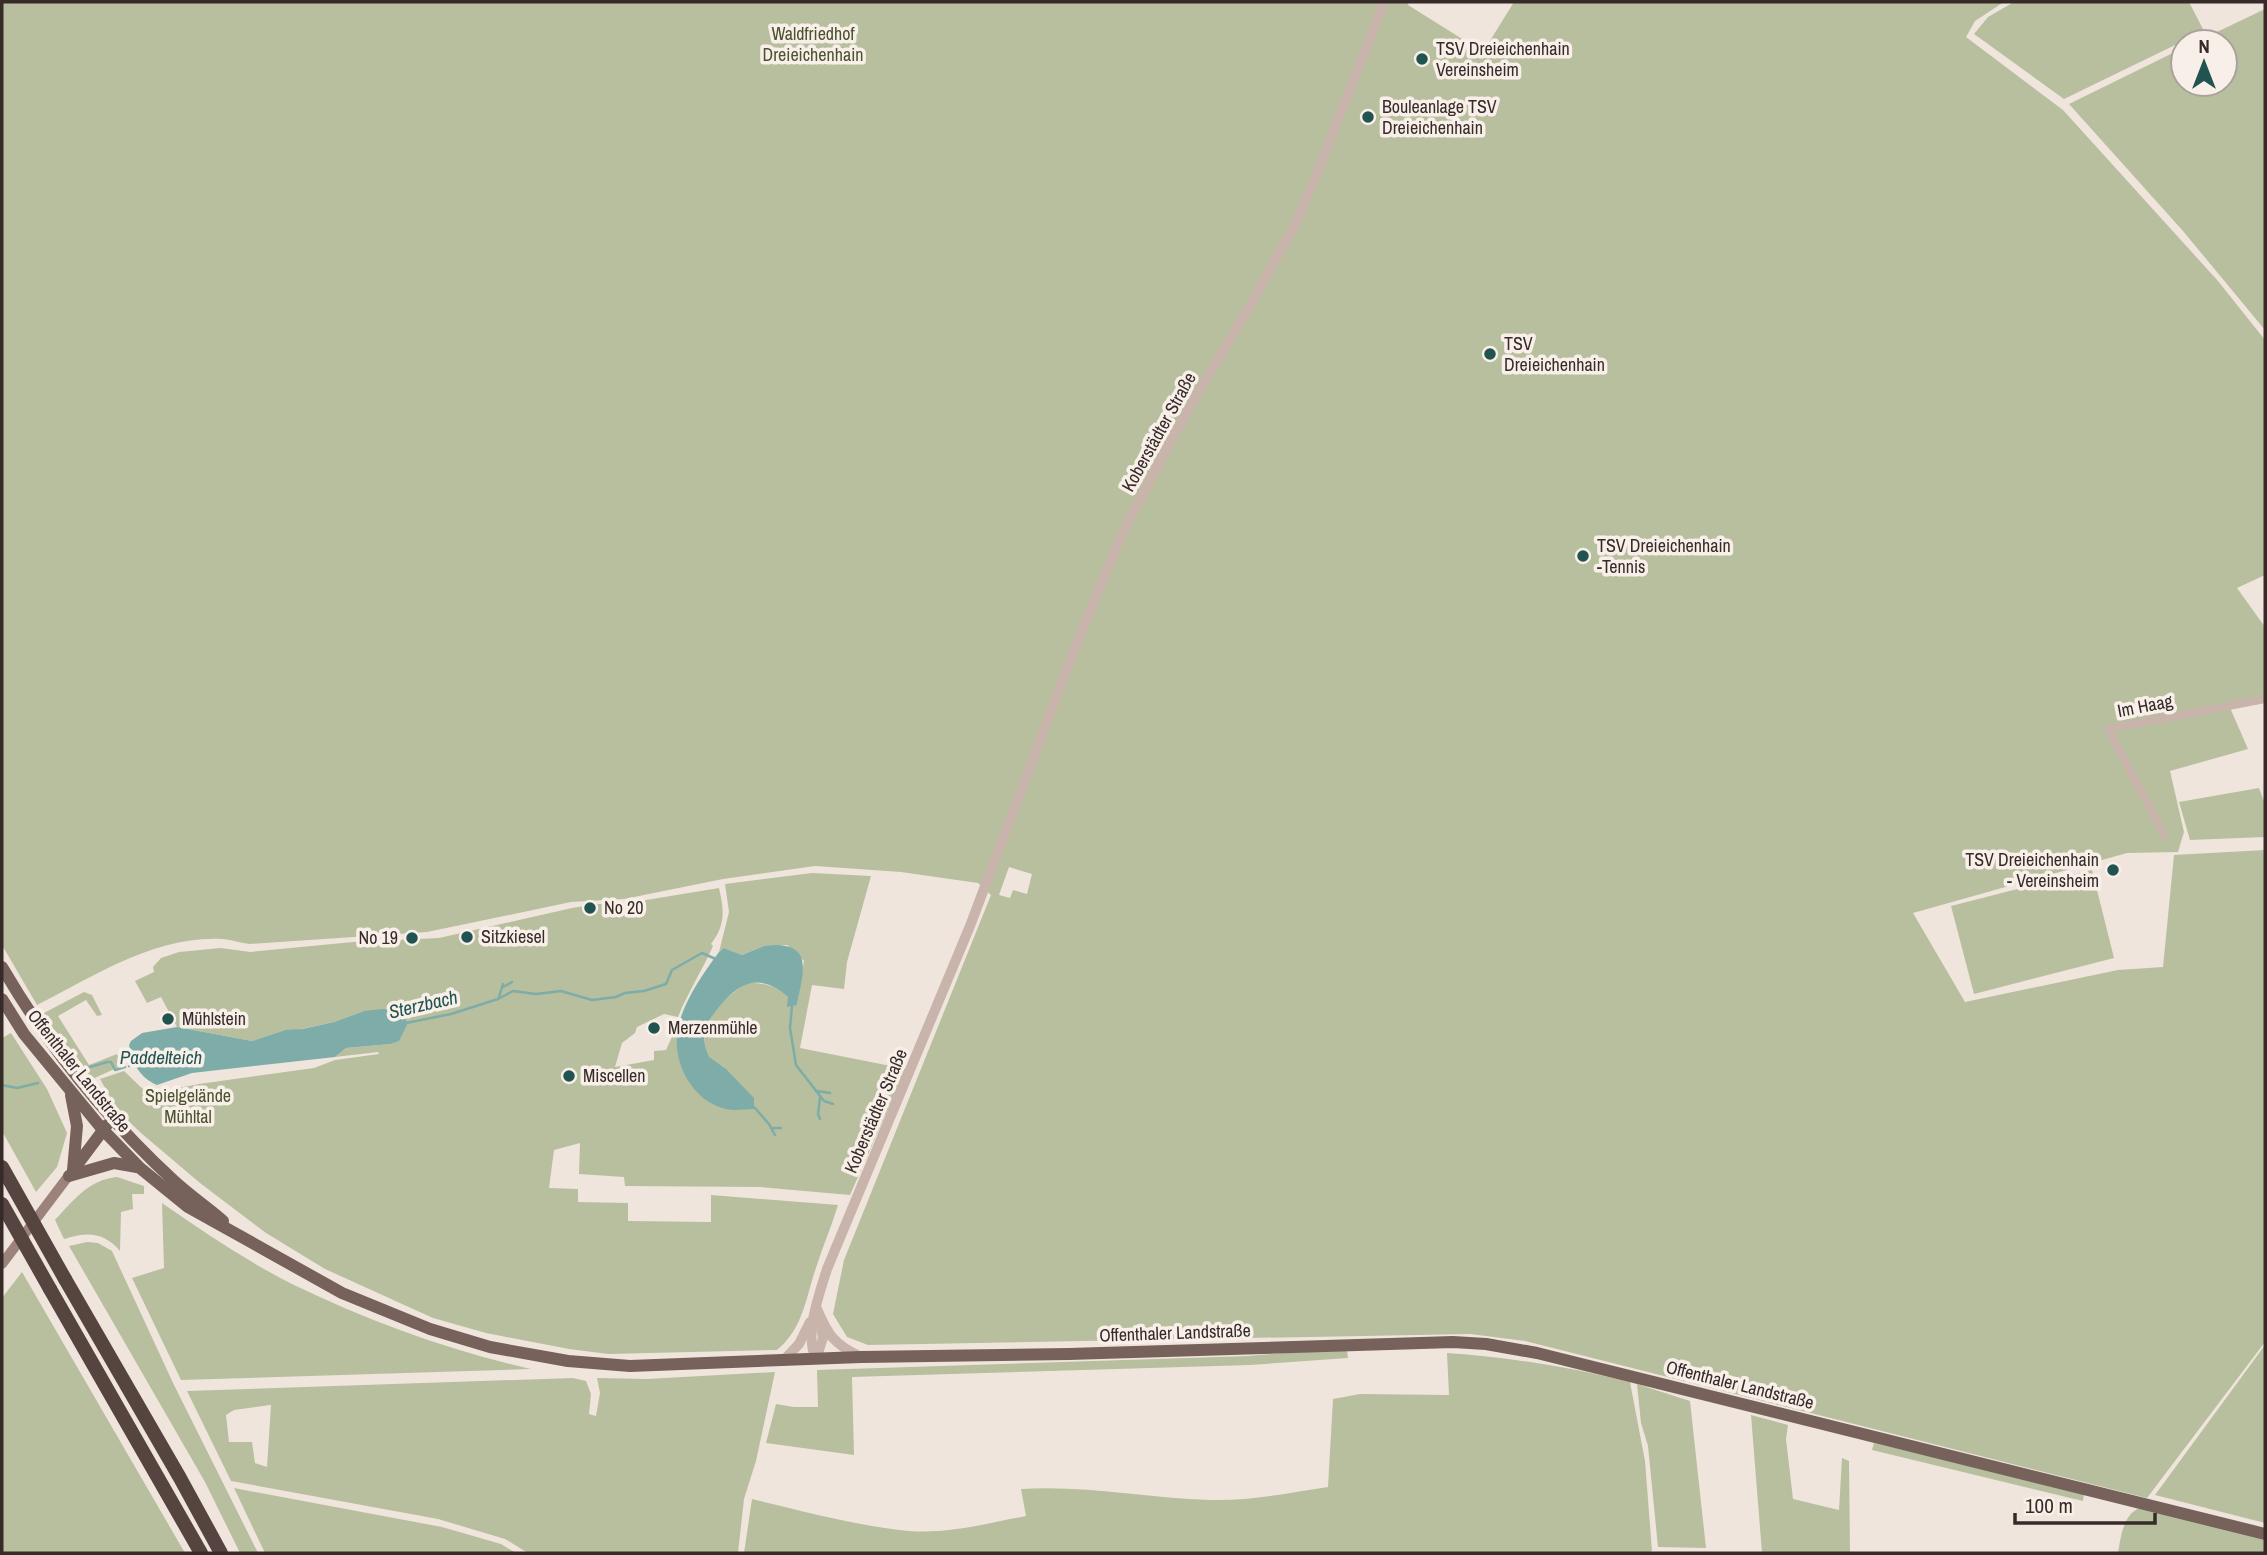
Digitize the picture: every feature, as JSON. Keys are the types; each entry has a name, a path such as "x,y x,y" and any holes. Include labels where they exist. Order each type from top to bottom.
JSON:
{"highway":[{"path":"2,1167 221,1553"},
{"path":"2,1204 201,1553"}],"main road":[{"name":"Offenthaler Landstraße","path":"2,967 40,1028 112,1118 175,1182 237,1234"},
{"name":"Offenthaler Landstraße","path":"2,999 24,1034 103,1130 140,1168 188,1207 342,1293 430,1329 490,1347 546,1358 610,1366 1453,1342 1486,1344 1551,1356 2265,1534"},
{"path":"70,1091 77,1126 71,1173"},
{"path":"2,1264 112,1118"},
{"path":"71,1173 114,1163 140,1168"}],"street":[{"name":"Koberstädter Straße","path":"817,1309 832,1254 970,926 1076,645 1122,534 1170,442 1259,292 1295,225 1384,2"},
{"name":"Im Haag","path":"2164,835 2108,729 2265,699"},
{"path":"817,1309 829,1336 844,1349 861,1357"},
{"path":"817,1309 823,1338 817,1359"},
{"path":"783,1361 799,1344 817,1309"}],"green space":[{"name":"Waldfriedhof Dreieichenhain","path":"2,2 1409,2 1408,5 1483,52 1514,2 2004,2 1975,21 1966,37 2063,110 2218,281 2265,340 2265,575 2237,588 2265,627 2265,695 2228,703 2248,749 2170,771 2184,832 2178,852 2127,853 1913,913 1965,1002 2118,970 2163,967 2174,855 2265,850 2265,1342 2147,1498 1525,1341 1470,1334 868,1345 847,1337 833,1314 844,1260 991,895 978,883 901,872 815,866 723,879 624,899 571,902 427,932 250,944 223,939 198,939 150,950 103,970 37,1005 2,945","holes":["1009,867 1032,874 1027,894 1013,890 1010,898 999,895"]},
{"path":"2014,2 2189,2 2202,28 2169,28 2169,48 2064,99 1974,34 1988,17"},
{"path":"2265,9 2265,330 2183,231 2069,104 2169,55 2169,98 2239,98 2239,28 2225,28"},
{"path":"2259,788 2265,804 2265,837 2190,840 2179,802"},
{"path":"2092,870 2114,958 1974,994 1951,906"},
{"name":"Spielgelände Mühltal","path":"812,873 871,876 847,962 844,989 812,985 800,1048 906,1069 850,1195 760,1187 625,1186 624,1177 579,1174 580,1143 554,1150 549,1188 578,1189 578,1202 628,1203 628,1221 711,1222 711,1195 838,1205 804,1309 794,1331 777,1350 608,1354 486,1333 433,1318 325,1269 266,1233 200,1183 141,1133 118,1111 100,1079 124,1071 148,1094 314,1068 335,1060 379,1054 335,1057 346,1048 398,1041 408,1023 403,1014 364,1011 334,1022 285,1030 252,1041 177,1027 161,997 147,1003 135,981 154,972 153,967 161,958 179,952 221,948 250,952 353,942 439,938 572,908 622,904 719,888 723,910 721,924 711,944 713,946 709,955 678,1017 664,1014 637,1027 635,1033 622,1043 615,1067 654,1060 654,1051 666,1050 676,1028 681,1064 707,1100 727,1109 753,1109 724,1067 709,1058 704,1038 705,1027 719,1006 745,983 774,987 797,1005 804,961 787,945 764,946 742,955 724,948 719,952 729,912 725,884"},
{"path":"84,992 92,995 102,1015 97,1016 86,1000 58,1016 89,1065 117,1054 121,1066 88,1081 42,1014"},
{"path":"11,1033 47,1089 67,1133 57,1167 36,1192 2,1131 2,1038"},
{"path":"117,1177 144,1186 144,1194 132,1194 133,1209 121,1212 120,1251 114,1244 94,1235 64,1239 55,1220 75,1198 90,1187"},
{"path":"162,1203 260,1267 322,1298 440,1344 531,1369 181,1380 132,1278 164,1268"},
{"path":"87,1242 98,1243 112,1251 174,1385 258,1553 240,1553 205,1482 69,1246"},
{"path":"22,1272 185,1553 2,1553 2,1298"},
{"path":"2265,1345 2265,1523 2155,1495"},
{"path":"1347,1351 1348,1358 1250,1365 852,1377 854,1455 766,1443 776,1404 818,1407 817,1370 1248,1356"},
{"path":"1447,1353 1539,1363 1630,1382 1645,1461 1652,1551 744,1553 752,1499 850,1522 924,1532 1026,1516 1021,1489 1092,1490 1225,1500 1328,1487 1333,1399 1360,1394 1449,1395"},
{"path":"775,1372 756,1461 744,1499 738,1553 528,1553 505,1539 438,1519 231,1481 187,1391 573,1378 586,1381 591,1394 589,1414 596,1416 600,1393 597,1378 647,1379","holes":["271,1405 267,1467 255,1463 252,1442 229,1442 226,1415 234,1410"]},
{"path":"1637,1384 1690,1401 1706,1548 1658,1547 1648,1446 1641,1423"},
{"path":"1751,1415 1788,1425 1786,1439 1793,1499 1839,1510 1842,1458 1849,1461 1850,1553 1762,1553"},
{"path":"1874,1443 2084,1493 2083,1501 1872,1450"},
{"path":"234,1488 442,1527 501,1544 516,1553 265,1553"},
{"path":"2142,1507 2265,1539 2265,1553 2118,1553 2127,1520"}],"water":[{"path":"773,945 795,950 803,963 797,1005 787,1007 788,997 767,984 748,984 723,1002 709,1020 704,1032 709,1057 725,1068 754,1098 754,1109 726,1109 702,1097 685,1076 677,1050 679,1023 691,995 719,952 724,948 742,955"},
{"name":"Paddelteich","path":"383,1009 398,1012 408,1023 399,1041 346,1048 335,1057 192,1073 157,1085 138,1069 129,1045 142,1033 177,1027 252,1041 285,1030 302,1029 334,1022 364,1011"}],"waterway":[{"name":"Sterzbach","path":"406,1023 451,1014 498,999 513,991 536,994 561,991 592,1000 616,997 666,984 672,970 702,953 718,960"},
{"path":"503,987 512,982"},
{"path":"499,997 503,984"},
{"path":"792,1006 790,1028 796,1065 824,1101 833,1104"},
{"name":"Sterzbach","path":"80,1070 107,1062 111,1062 115,1070 125,1067"},
{"name":"Sterzbach","path":"129,1066 136,1065"},
{"name":"Sterzbach","path":"2,1085 17,1088 38,1083"},
{"path":"816,1091 830,1093"},
{"path":"820,1098 820,1119"},
{"path":"754,1107 775,1135"},
{"path":"772,1128 781,1128"}],"place":[{"name":"TSV Dreieichenhain Vereinsheim","path":"1422,59"},
{"name":"Bouleanlage TSV Dreieichenhain","path":"1368,117"},
{"name":"TSV Dreieichenhain","path":"1490,354"},
{"name":"TSV Dreieichenhain -Tennis","path":"1583,556"},
{"name":"TSV Dreieichenhain - Vereinsheim","path":"2113,870"},
{"name":"No 20","path":"590,908"},
{"name":"Sitzkiesel","path":"467,937"},
{"name":"No 19","path":"412,938"},
{"name":"Mühlstein","path":"168,1019"},
{"name":"Merzenmühle","path":"654,1028"},
{"name":"Miscellen","path":"569,1076"}]}
